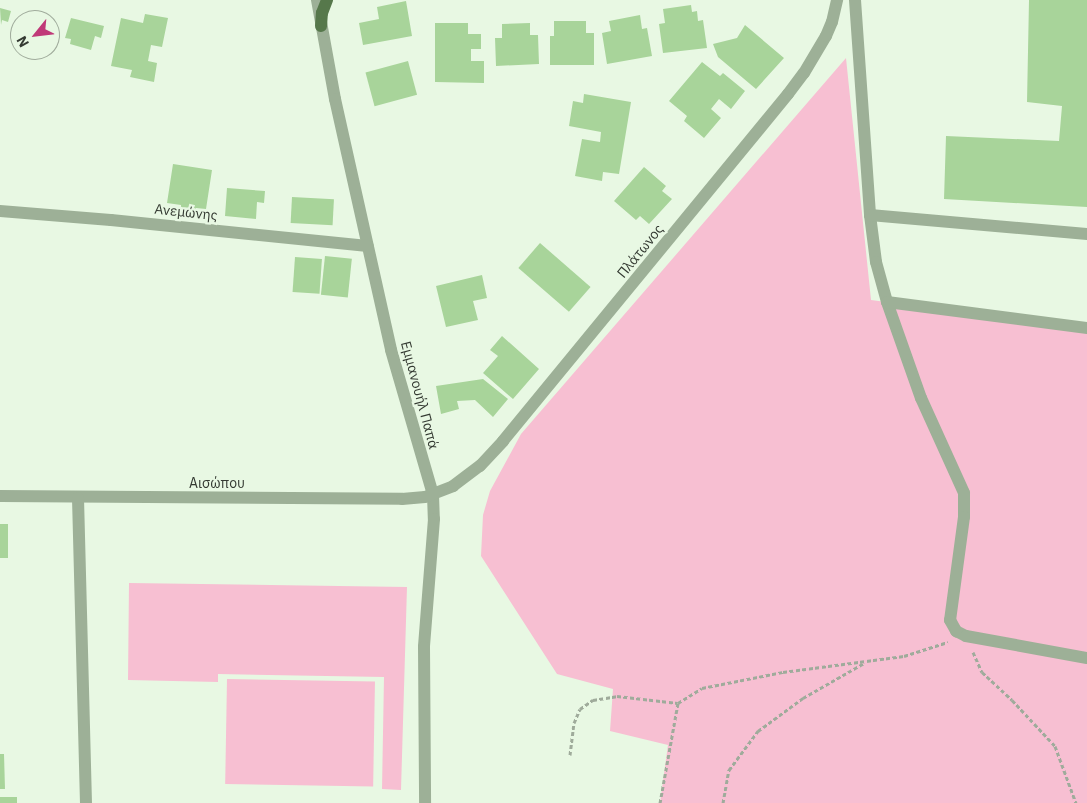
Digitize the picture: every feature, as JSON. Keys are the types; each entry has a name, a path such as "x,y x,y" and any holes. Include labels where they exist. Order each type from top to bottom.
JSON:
{"main road":[{"path":"321,26 322,13 327,0"}],"street":[{"name":"Εμμανουήλ Παπά","path":"317,0 368,246 399,380 433,495 434,519 424,647 425,803"},
{"name":"Πλάτωνος","path":"433,495 472,473 503,441 788,94 808,67 826,36 832,22 837,0"},
{"path":"854,0 870,215 876,262 887,302 920,398 964,492 964,517 950,620 956,631 966,636 1087,658"},
{"name":"Ανεμώνης","path":"0,211 111,220 368,246"},
{"path":"870,215 1087,234"},
{"path":"887,302 1087,328"},
{"name":"Αισώπου","path":"0,496 402,499 433,495"},
{"path":"78,498 86,803"}],"path":[{"path":"570,755 574,723 580,709 593,700 616,696 678,704 702,688 783,672 904,656 966,636 982,672 1012,700 1055,746 1076,803"},
{"path":"723,803 728,770 758,731 803,698 867,661"},
{"path":"660,803 678,704"}],"shaded area":[{"path":"846,58 871,300 1087,329 1087,803 660,803 668,745 610,731 613,689 557,674 481,556 483,515 490,491 521,434"},
{"path":"129,583 407,587 401,790 382,789 384,677 218,674 218,682 128,680"},
{"path":"227,679 375,682 373,787 225,784"}],"building":[{"path":"1029,0 1087,0 1087,207 944,199 946,136 1059,141 1062,106 1027,102"},
{"path":"406,1 412,36 363,45 359,23 379,19 377,7"},
{"path":"691,5 692,12 697,11 698,21 703,20 707,48 663,53 659,24 665,23 663,9"},
{"path":"0,8 10,11 8,22 2,20 1,25"},
{"path":"145,14 168,18 162,47 151,45 148,61 157,63 154,82 130,77 132,70 111,66 121,18 143,23"},
{"path":"640,15 642,29 647,28 652,56 607,64 602,33 611,31 609,21"},
{"path":"71,18 104,26 101,38 95,36 91,50 70,44 71,39 65,38"},
{"path":"554,21 586,21 586,33 594,33 594,65 550,65 550,36 554,36"},
{"path":"435,23 468,23 468,34 481,34 481,49 471,49 471,61 484,61 484,83 435,82"},
{"path":"530,23 530,35 538,35 539,64 496,66 495,38 502,38 502,24"},
{"path":"745,25 784,58 756,89 718,57 713,44 737,38"},
{"path":"408,61 417,95 375,106 365,72"},
{"path":"702,62 720,76 723,73 745,91 731,109 719,99 711,109 721,118 704,138 684,121 687,116 669,101"},
{"path":"584,94 631,102 619,174 603,172 602,181 575,176 582,139 600,142 601,132 569,126 573,101 583,103"},
{"path":"173,164 212,170 206,209 196,208 195,213 181,210 181,205 167,203"},
{"path":"644,167 666,186 662,191 672,199 649,224 640,216 636,220 614,201"},
{"path":"227,188 265,191 264,203 257,202 256,219 225,216"},
{"path":"292,197 334,199 333,225 291,223"},
{"path":"540,243 591,287 569,312 518,268"},
{"path":"325,256 352,259 348,298 321,295"},
{"path":"295,257 322,259 319,294 293,292"},
{"path":"482,275 487,298 473,301 478,320 446,327 436,286"},
{"path":"502,336 539,369 513,399 483,373 498,356 490,350"},
{"path":"483,379 508,399 493,417 475,400 457,401 459,409 441,414 436,386"},
{"path":"0,524 8,524 8,558 0,558"},
{"path":"0,754 4,754 5,789 0,789"},
{"path":"0,797 17,797 17,803 0,803"}]}
